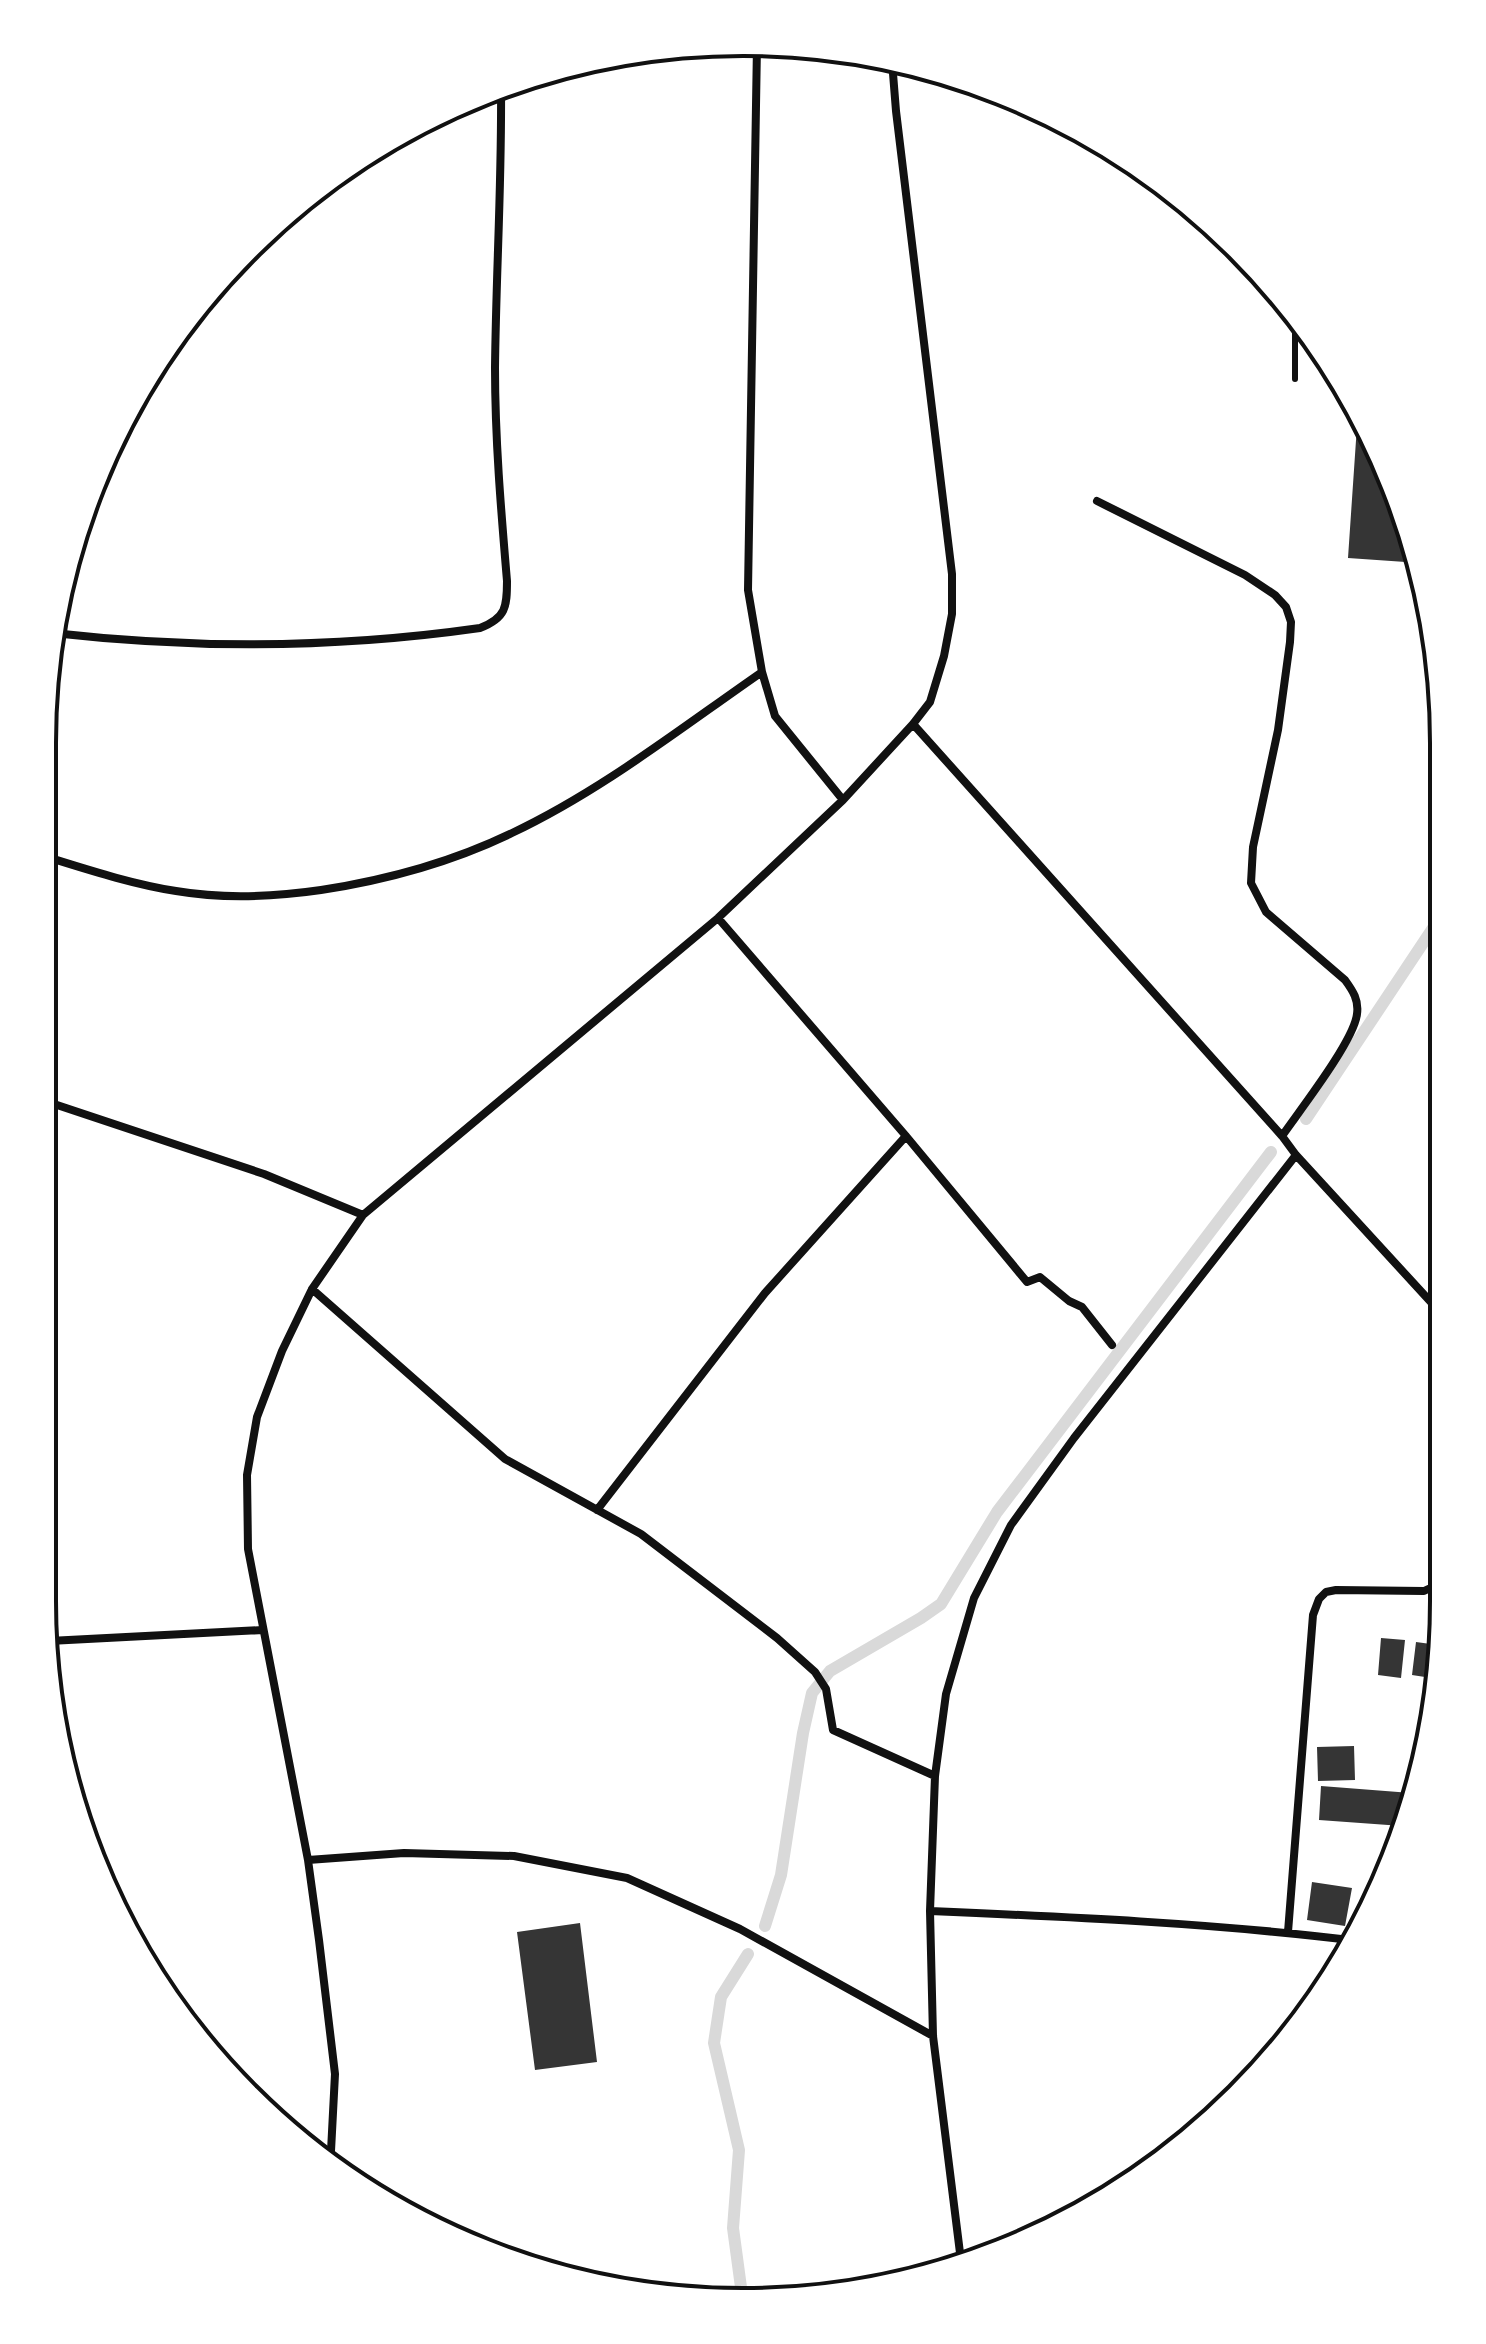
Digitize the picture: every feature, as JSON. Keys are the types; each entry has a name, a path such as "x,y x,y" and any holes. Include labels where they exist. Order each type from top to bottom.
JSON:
{"street":[{"path":"757,56 748,590 762,672 775,716 843,800"},
{"path":"331,2150 335,2074 308,1860 248,1549 247,1475 257,1417 282,1351 312,1289 363,1215 718,918 843,800 930,702 944,656 952,614 952,574 893,73"},
{"path":"65,634 125,641 292,644 451,633 495,623 503,614 507,599 495,367 502,168 501,100"},
{"path":"1097,501 1245,575 1275,595 1286,607 1291,622 1278,730 1253,847 1251,883 1266,912 1345,980 1355,993 1358,1004 1352,1032 1282,1136"},
{"path":"56,860 119,878 189,893 228,896 291,894 354,885 442,862 512,833 594,788 762,672"},
{"path":"913,724 1430,1301"},
{"path":"718,918 1027,1282 1040,1277 1069,1301 1082,1307 1112,1345"},
{"path":"56,1105 264,1174 363,1215"},
{"path":"597,1510 765,1293 906,1136"},
{"path":"960,2253 933,2036 930,1911 935,1776 946,1694 974,1598 1011,1525 1074,1438 1296,1155"},
{"path":"312,1289 505,1459 641,1534 777,1638 815,1672 826,1689 833,1730 935,1776"},
{"path":"1288,1932 1306,1685 1313,1615 1319,1599 1326,1592 1336,1590 1424,1591 1430,1588"},
{"path":"57,1641 263,1630"},
{"path":"308,1860 404,1853 514,1856 627,1878 740,1929 933,2036"},
{"path":"930,1911 1107,1918 1341,1939"}],"lane":[{"path":"1295,335 1295,379"}],"building":[{"path":"1356,434 1378,480 1406,562 1348,558"},
{"path":"1381,1638 1405,1640 1401,1678 1378,1675"},
{"path":"1416,1642 1429,1644 1426,1677 1412,1675"},
{"path":"1354,1746 1355,1780 1318,1781 1317,1747"},
{"path":"1321,1786 1403,1792 1393,1825 1319,1820"},
{"path":"1312,1882 1352,1888 1345,1926 1307,1920"},
{"path":"580,1923 597,2062 535,2070 517,1932"}],"waterway":[{"path":"1306,1119 1430,933"},
{"path":"765,1926 781,1875 812,1693 830,1671 941,1604 997,1512 1271,1152"},
{"path":"741,2288 733,2228 739,2150 714,2043 721,1997 748,1954"}]}
